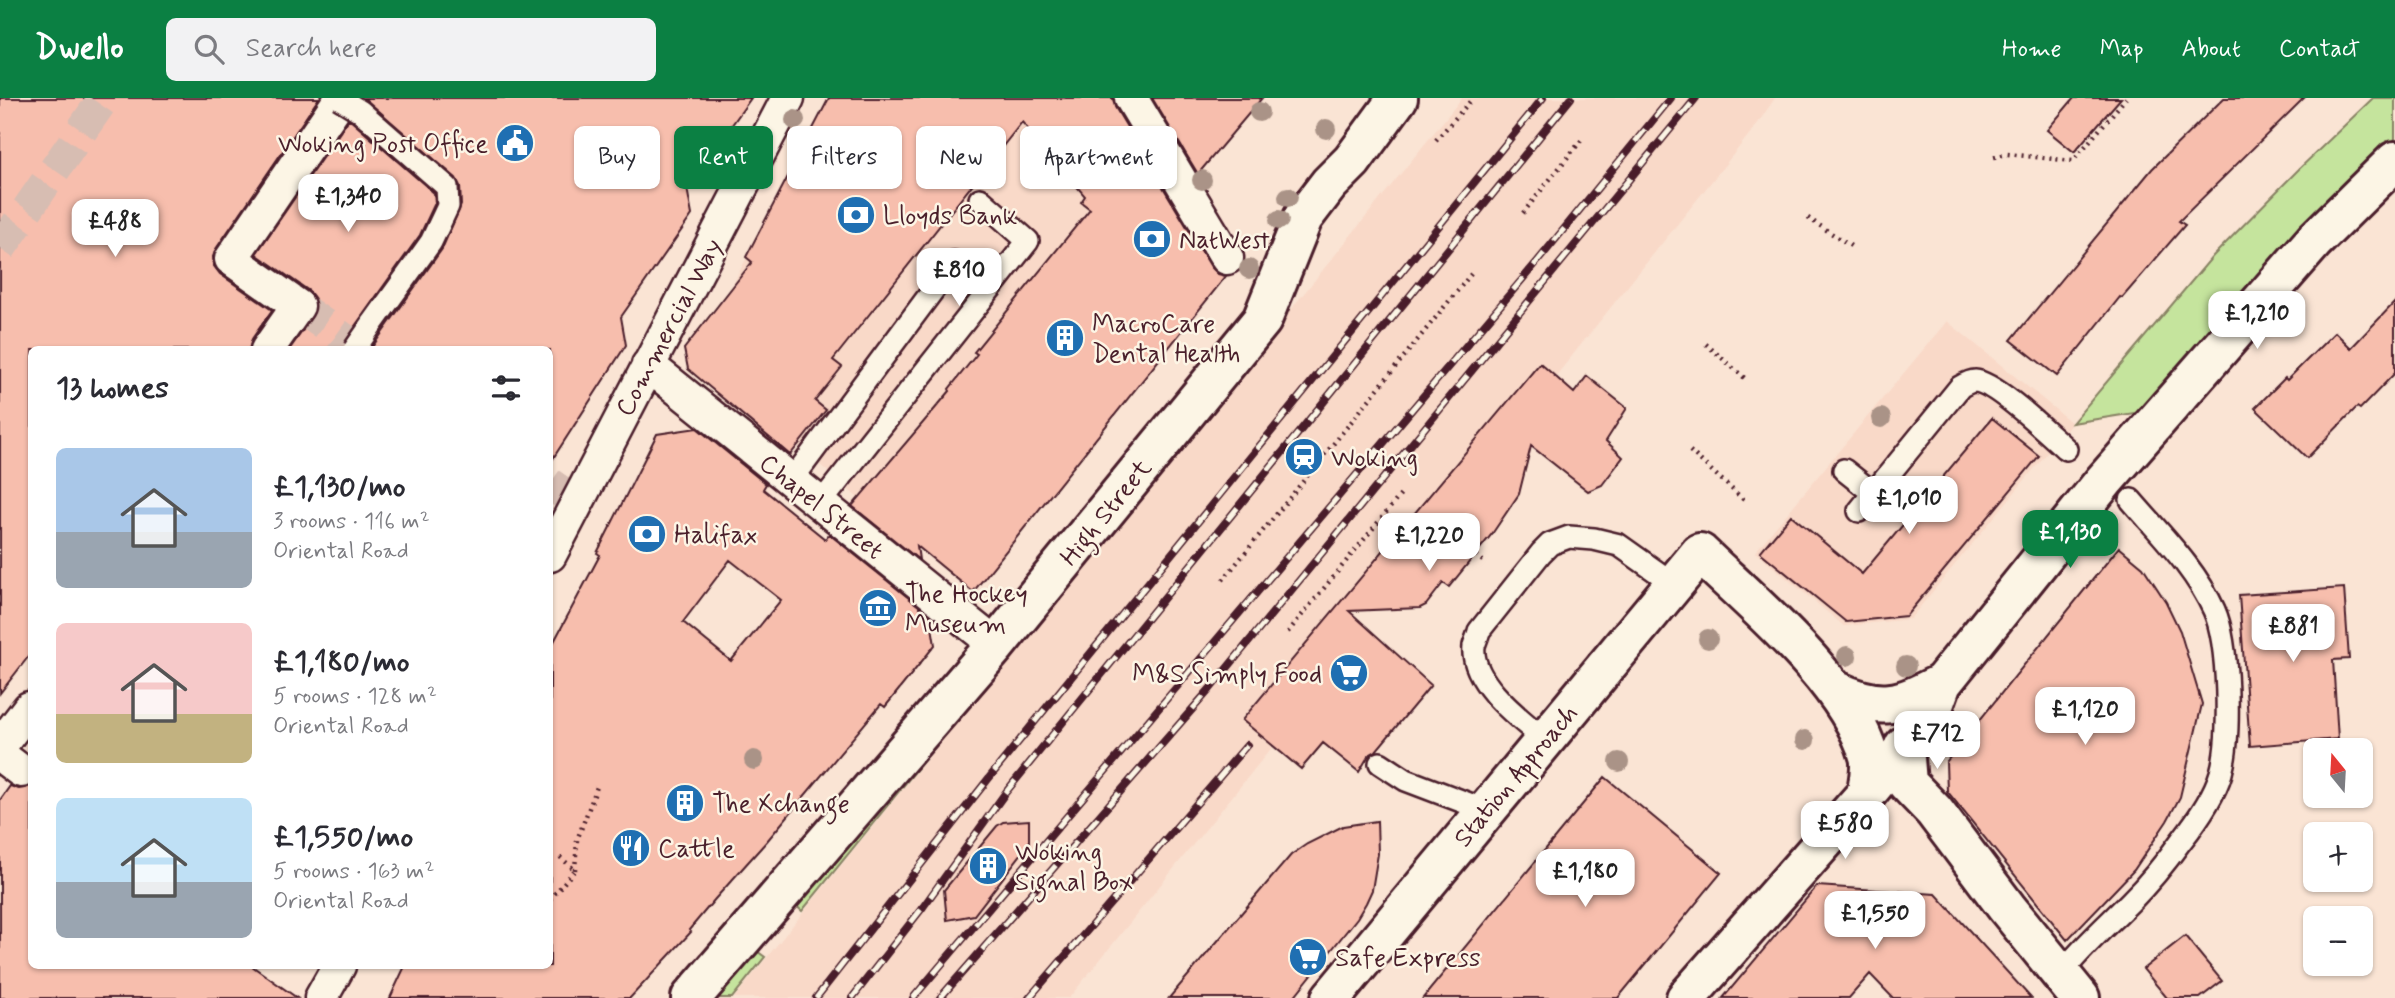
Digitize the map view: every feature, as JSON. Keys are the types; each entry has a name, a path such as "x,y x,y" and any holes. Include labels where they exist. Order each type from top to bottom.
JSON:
{"street":[{"name":"Commercial Way","path":"553,549 788,98"},
{"path":"1131,98 1195,200 1227,258"},
{"name":"High Street","path":"691,998 996,645 1262,320 1303,218 1329,184 1352,161 1398,98"},
{"path":"270,346 298,306 231,259 347,102"},
{"path":"1686,998 1867,793 1930,716 1942,683 2104,481 2314,241 2395,161"},
{"name":"Chapel Street","path":"648,365 996,645"},
{"name":"Station Approach","path":"1331,998 1700,553 1773,623 1837,691"},
{"path":"1837,691 1861,702 1874,704 1915,697 1942,683"},
{"path":"1837,691 1861,735 1870,759 1867,793"},
{"path":"0,746 28,709"},
{"path":"1904,746 1907,783 1934,811 2070,986"},
{"path":"321,998 337,969"}],"lane":[{"path":"347,102 447,187 448,206 431,242 357,346"},
{"path":"820,504 1028,241 980,199"},
{"path":"791,481 954,262"},
{"path":"1858,511 1960,387 1975,381 1998,391 2066,449"},
{"path":"1844,470 1873,493"},
{"path":"2070,986 2076,954 2133,900 2181,842 2209,798 2221,773 2225,748 2225,670 2222,638 2214,611 2187,565 2131,500"},
{"path":"1544,739 1508,708 1480,674 1474,646 1479,631 1541,553 1558,540 1569,537 1594,539 1619,545 1674,584"},
{"path":"1380,763 1406,780 1485,810"}],"path":[{"path":"1436,140 1473,98"},
{"path":"1994,157 2007,154 2073,162 2126,98"},
{"path":"1523,213 1584,137"},
{"path":"1808,218 1854,248"},
{"path":"1223,580 1471,274"},
{"path":"1706,344 1748,381"},
{"path":"1690,451 1745,501"},
{"path":"1288,632 1403,492"},
{"path":"1476,555 1485,563"},
{"path":"553,896 575,870 577,840 597,787"},
{"path":"560,856 575,870"}],"shaded area":[{"path":"829,98 1262,98 1185,192 1223,266 1222,282 973,592 786,435 688,369 684,349 731,288 787,179 787,189 902,189 902,126 815,126"},
{"path":"1462,98 1775,98 1756,126 1555,377 1363,576 1242,719 1273,746 1069,998 734,998"},
{"path":"1947,321 2072,423 1910,619 1844,626 1755,552"}],"green space":[{"path":"2373,98 2395,98 2395,139 2147,411 2072,423 2213,256"},
{"path":"939,734 943,737 802,911 794,904 757,951 765,957 732,998 702,998"}],"building":[{"path":"0,98 319,98 213,257 214,266 220,274 272,310 250,346 28,346 28,657 0,693"},
{"path":"364,98 751,98 731,126 674,126 674,189 687,189 692,215 621,317 626,345 553,458 553,346 373,346 442,249 461,205 460,186 456,178"},
{"path":"829,98 1113,98 1126,126 1025,126 1022,122 1006,142 1006,126 916,126 916,189 969,189 833,360 842,367 815,401 826,410 790,455 688,369 684,349 752,262 746,257 787,178 787,189 902,189 902,126 814,126"},
{"path":"1152,98 1262,98 1198,174 1177,139 1177,126 1169,126"},
{"path":"2074,98 2121,98 2074,152 2047,130"},
{"path":"2224,98 2304,98 2179,221 2185,225 2122,298 2120,297 2057,376 2011,340 2152,169"},
{"path":"349,119 434,193 435,203 420,235 342,346 292,346 313,316 315,299 309,291 256,254"},
{"path":"1079,189 1164,189 1211,267 1218,274 1226,276 973,592 917,546 919,560 852,506 950,391 977,354 974,352 1090,209 1081,202 1085,196"},
{"path":"2395,302 2395,373 2307,458 2255,408 2335,332 2351,348"},
{"path":"1540,363 1574,393 1587,376 1627,408 1606,441 1623,457 1602,485 1588,491 1531,446 1519,494 1492,534 1449,587 1443,583 1426,605 1420,608 1349,611 1431,685 1376,751 1369,755 1359,772 1323,743 1301,769 1242,720"},
{"path":"1992,418 2039,456 1906,616 1846,622 1760,552 1791,515 1862,574"},
{"path":"697,428 766,484 763,489 825,539 829,534 930,615 935,645 885,707 881,704 715,899 689,930 691,932 630,998 390,998 404,969 553,969 553,643 600,555 597,553 657,434","holes":["730,560 781,600 731,661 683,622"]},
{"path":"2119,547 2143,567 2166,602 2180,631 2202,704 2180,797 2167,821 2134,870 2067,940 1947,791 1946,762"},
{"path":"2344,588 2349,659 2333,660 2338,738 2303,738 2303,742 2250,746 2239,595"},
{"path":"1605,777 1721,873 1618,998 1423,998"},
{"path":"10,786 19,789 28,786 28,969 256,969 297,998 0,998 0,800"},
{"name":"Woking Signal Box","path":"1029,820 1029,844 974,915 947,920 944,890 997,826 1003,822"},
{"path":"1377,821 1378,854 1372,890 1366,903 1293,998 1169,998 1291,855 1343,826"},
{"path":"1817,886 1936,894 2031,998 1893,998 1870,974 1849,998 1723,998"},
{"path":"2185,936 2222,981 2200,998 2167,998 2143,969"}],"tunnel":[{"path":"0,249 104,98"},
{"path":"298,306 354,346"},
{"path":"553,486 576,502"}],"railway":[{"path":"816,998 989,778 1543,98"},
{"path":"852,998 923,907 1006,792 1571,98"},
{"path":"913,998 1537,262 1671,98"},
{"path":"940,998 1210,689 1696,98"},
{"path":"1029,998 1247,745"}],"place":[{"name":"Woking Post Office","path":"515,143"},
{"name":"Lloyds Bank","path":"856,215"},
{"name":"NatWest","path":"1152,239"},
{"name":"MacroCare Dental Health","path":"1065,338"},
{"name":"Woking","path":"1304,457"},
{"name":"Halifax","path":"647,534"},
{"name":"The Hockey Museum","path":"878,608"},
{"name":"M&S Simply Food","path":"1349,673"},
{"name":"The Xchange","path":"685,803"},
{"name":"Cattle","path":"631,848"},
{"name":"Woking Signal Box","path":"988,866"},
{"name":"Safe Express","path":"1308,957"}]}
